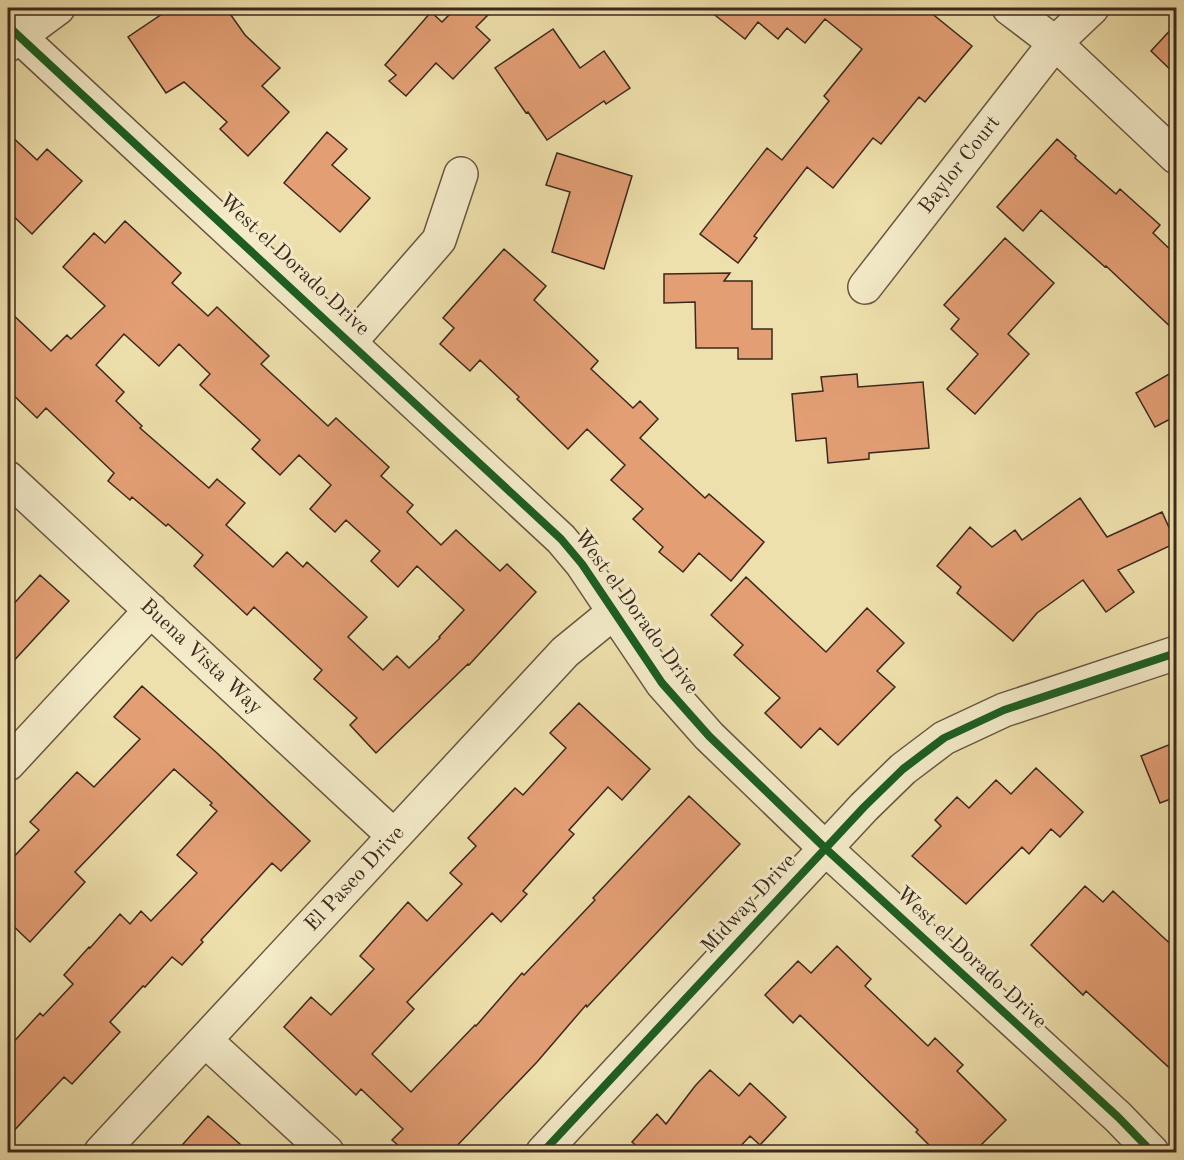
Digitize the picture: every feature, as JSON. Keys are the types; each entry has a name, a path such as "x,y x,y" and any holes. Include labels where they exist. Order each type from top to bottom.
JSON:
{"street":[{"path":"11,35 58,8"},
{"path":"1009,8 1055,43 1176,157"},
{"name":"Baylor Court","path":"865,287 1055,43 1092,8"},
{"name":"West el Dorado Drive","path":"11,35 350,342 561,539 582,564 662,682 709,736 825,848 1118,1117 1152,1152"},
{"path":"350,342 439,240 461,174"},
{"name":"Buena Vista Way","path":"8,478 394,836"},
{"path":"8,764 151,610"},
{"name":"El Paseo Drive","path":"101,1152 565,652 614,612"},
{"name":"Midway Drive","path":"543,1152 825,848 903,769 945,738 1004,710 1176,653"},
{"path":"206,1041 327,1152"}],"building":[{"path":"171,8 226,8 245,35 280,68 262,86 289,112 248,156 220,129 227,122 184,82 166,93 128,37"},
{"path":"456,8 495,8 476,27 490,40 453,79 436,63 406,96 389,81 396,75 385,65 431,12 442,22"},
{"path":"706,8 925,8 972,46 925,102 919,97 881,144 873,138 833,188 807,167 754,236 757,238 738,263 700,234 767,148 782,160 829,101 824,96 862,49 825,19 805,43 787,28 778,39 758,22 745,39"},
{"path":"1176,24 1176,75 1151,51"},
{"path":"553,29 580,68 604,51 630,88 606,104 604,101 547,140 495,68"},
{"path":"327,132 347,149 332,165 370,198 340,232 284,183"},
{"path":"8,133 37,160 47,149 82,181 32,234 8,211"},
{"path":"1057,139 1116,194 1120,189 1160,225 1153,233 1176,255 1176,332 1106,266 1041,210 1023,231 997,207"},
{"path":"557,153 632,176 604,269 552,252 570,192 546,185"},
{"path":"125,221 181,273 172,283 208,316 217,307 269,356 261,364 328,426 336,418 389,467 381,476 413,505 407,512 441,545 456,530 500,571 507,564 536,592 469,665 376,753 350,725 357,718 314,679 322,670 254,607 247,615 194,566 203,555 168,524 166,526 132,497 130,500 108,481 114,473 46,408 37,418 8,390 8,310 51,351 67,335 71,339 105,306 63,267 94,233 105,243","holes":["124,334 159,366 179,344 210,374 200,385 260,440 252,449 280,475 299,455 331,485 310,509 335,532 346,520 380,551 371,561 398,587 417,566 464,610 440,638 409,668 397,656 383,670 348,637 367,617 307,562 303,567 287,552 273,567 226,525 245,503 217,479 209,488 140,428 142,426 116,401 124,392 96,365"]},
{"path":"1005,238 1054,283 1008,334 1029,354 975,414 947,389 978,354 951,329 959,319 944,305"},
{"path":"504,249 546,286 534,300 598,361 591,369 633,408 640,401 658,419 640,438 705,498 709,494 764,542 731,581 699,553 683,572 659,552 663,547 633,519 643,509 611,480 625,465 587,429 568,449 480,360 470,371 440,344 454,328 443,318"},
{"path":"730,273 724,281 752,281 752,329 772,329 772,359 738,359 738,348 696,348 695,302 664,303 664,274"},
{"path":"1176,370 1176,416 1155,427 1136,393"},
{"path":"857,374 858,387 923,382 929,448 869,453 869,459 828,463 826,438 796,441 792,394 823,391 821,377"},
{"path":"1080,498 1107,537 1162,512 1176,543 1118,570 1134,592 1106,612 1083,580 1037,613 1013,641 957,593 961,587 937,566 970,527 992,547 1015,530 1022,540"},
{"path":"40,575 69,601 8,667 8,610"},
{"path":"746,577 826,652 867,608 904,643 877,671 895,687 838,745 820,728 801,748 765,713 780,698 734,655 743,645 711,615"},
{"path":"142,686 310,841 281,871 272,863 201,940 203,942 182,965 172,957 110,1022 120,1032 72,1084 64,1077 8,1137 8,1048 40,1013 43,1016 73,984 64,975 120,914 130,924 141,911 151,921 197,873 177,855 217,811 210,805 212,803 174,769 75,872 85,882 30,942 8,921 8,863 39,830 30,822 77,772 94,787 140,739 114,717"},
{"path":"579,703 650,769 622,800 608,787 569,830 574,834 523,891 527,894 501,922 492,913 407,1002 414,1009 372,1054 411,1092 476,1026 522,973 524,975 595,900 593,898 689,796 740,844 587,1007 586,1005 537,1062 451,1152 406,1152 392,1140 403,1129 361,1089 356,1095 284,1027 311,997 331,1015 374,969 360,956 408,902 427,921 462,884 450,873 476,846 468,838 515,788 523,795 566,748 550,733"},
{"path":"1176,742 1176,797 1160,803 1141,756"},
{"path":"1036,768 1083,812 1060,837 1051,829 1029,854 1022,847 966,904 912,856 941,826 935,820 957,797 969,808 996,780 1011,794"},
{"path":"1085,886 1103,902 1113,891 1176,949 1176,1074 1086,991 1083,995 1031,945"},
{"path":"837,946 871,979 865,986 928,1046 935,1038 963,1065 957,1071 1006,1120 974,1152 936,1152 916,1132 918,1130 800,1015 793,1023 765,995 798,961 811,973"},
{"path":"710,1070 739,1096 750,1083 786,1117 760,1145 750,1136 735,1152 643,1152 632,1142 657,1114 666,1124"},
{"path":"208,1116 249,1152 176,1152"}],"cycle path":[{"path":"8,26 561,539 582,564 662,683 709,736 825,848 1118,1117 1152,1152"},
{"path":"543,1152 864,807 903,769 944,738 1004,710 1176,653"}]}
